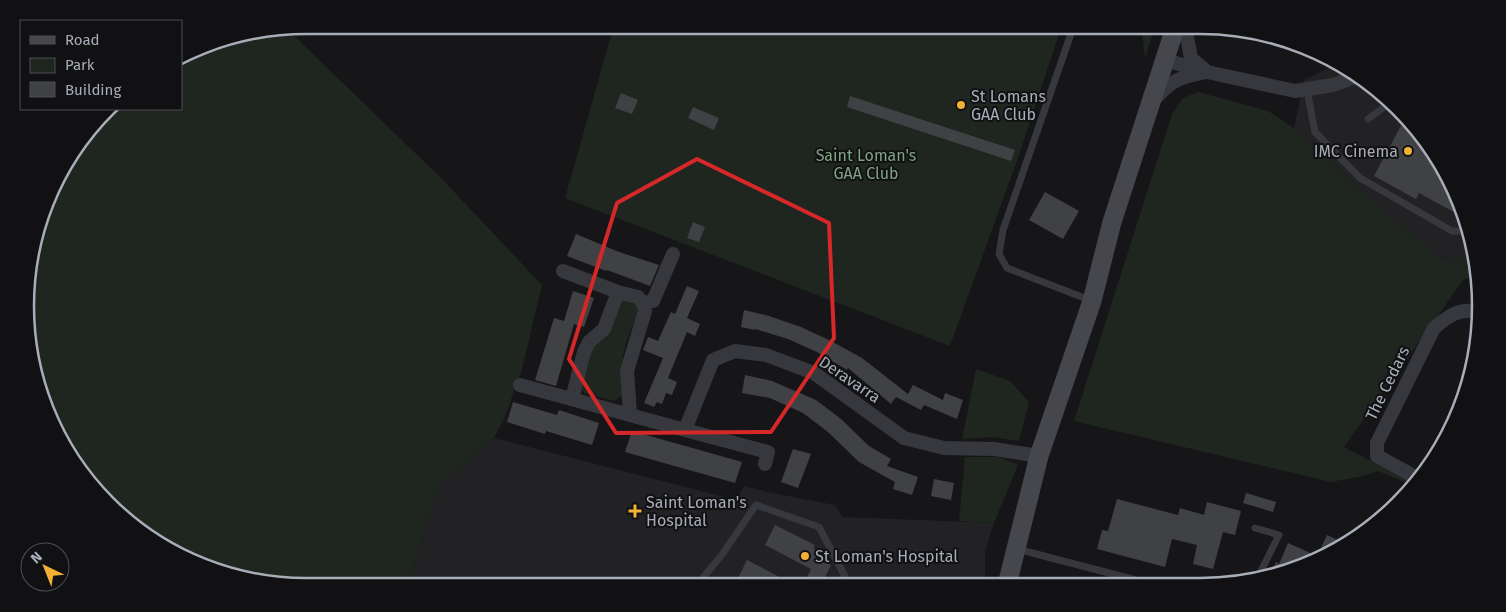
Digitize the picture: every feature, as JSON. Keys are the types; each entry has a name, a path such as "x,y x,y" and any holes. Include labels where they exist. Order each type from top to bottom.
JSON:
{"street":[{"path":"1009,578 1039,456 1092,301 1112,222 1173,34"},
{"path":"1186,34 1192,58 1207,72"},
{"path":"1154,96 1169,62 1295,92 1333,85 1350,79"},
{"path":"1154,96 1178,78 1207,72"},
{"path":"642,303 652,301 673,254"},
{"path":"562,271 638,298 642,303 645,311 627,371 630,414"},
{"path":"572,399 588,342 604,329 618,292"},
{"name":"The Cedars","path":"1413,476 1377,456 1377,444 1434,328 1450,314 1472,310"},
{"name":"Deravarra","path":"684,430 713,360 734,351 766,355 814,374 904,438 944,448 994,448 1039,456"},
{"path":"520,385 768,452 764,464"}],"lane":[{"path":"1071,34 1003,230 999,254 1007,268 1092,301"},
{"path":"1307,90 1315,132 1360,178 1452,231 1462,231"},
{"path":"1368,119 1385,106"},
{"path":"703,578 721,556 756,505 819,528 846,578"},
{"path":"1255,528 1279,535 1261,571"},
{"path":"1016,548 1129,578"}],"highlighted area":[{"path":"697,159 829,223 834,338 771,432 616,433 569,359 617,203"}],"shaded area":[{"path":"1330,67 1380,101 1405,126 1436,170 1458,218 1467,251 1453,264 1435,253 1356,188 1294,128 1304,80"},
{"name":"Saint Loman's Hospital","path":"494,438 736,500 744,486 835,505 843,517 994,523 985,552 985,578 411,578 438,486"}],"green space":[{"path":"292,34 440,177 542,285 522,369 504,419 494,438 438,487 411,578 288,578 253,573 202,558 170,542 140,522 101,486 70,442 48,394 36,342 34,288 39,253 54,202 70,170 90,140 116,110 182,110 182,64 202,54 236,43 270,36"},
{"name":"Saint Loman's GAA Club","path":"611,34 1059,34 1018,158 950,346 565,198"},
{"path":"1142,34 1152,34 1145,59"},
{"path":"1198,92 1268,111 1294,128 1357,188 1435,253 1453,264 1467,251 1471,277 1464,279 1344,447 1409,481 1407,483 1378,471 1331,482 1074,421 1172,114 1183,98"},
{"path":"624,299 633,302 639,307 640,314 629,334 625,349 622,364 622,396 614,401 584,393 581,388 593,345 618,303"},
{"path":"976,369 1010,381 1029,402 1019,441 992,437 962,439"},
{"path":"965,457 999,457 1018,465 994,523 959,521"}],"building":[{"path":"621,93 638,100 632,114 615,108"},
{"path":"850,96 1015,150 1011,161 847,107"},
{"path":"693,107 719,118 714,130 688,118"},
{"name":"IMC Cinema","path":"1402,123 1436,170 1456,213 1419,193 1416,199 1374,176"},
{"path":"1045,192 1079,211 1063,239 1029,220"},
{"path":"693,222 705,227 699,242 687,238"},
{"path":"576,234 619,252 659,265 650,286 567,256"},
{"path":"687,286 699,291 687,318 700,324 695,336 687,332 668,378 677,382 672,395 666,393 662,404 657,402 654,407 644,403 663,358 643,350 648,337 658,341 671,312 675,314"},
{"path":"573,291 594,298 584,327 574,324 556,386 535,380 554,318 564,321"},
{"path":"744,310 801,327 831,341 862,358 908,394 913,385 943,400 945,393 963,400 957,419 924,405 921,410 896,397 891,404 848,368 847,370 817,352 788,339 755,329 741,327"},
{"path":"745,375 772,381 816,400 841,419 869,446 891,459 887,466 918,477 912,495 893,489 895,482 859,462 828,432 803,413 770,398 742,393"},
{"path":"513,402 557,415 559,410 599,423 592,445 546,431 545,434 507,422"},
{"path":"632,431 742,462 735,483 625,452"},
{"path":"793,449 811,454 798,488 781,482"},
{"path":"934,479 954,483 951,500 931,496"},
{"path":"1246,493 1276,502 1273,512 1243,503"},
{"path":"1117,499 1178,515 1180,508 1204,515 1207,502 1241,511 1235,535 1223,532 1213,569 1193,564 1197,545 1172,539 1165,567 1097,549 1102,530 1108,531"},
{"name":"St Loman's Hospital","path":"775,525 815,545 813,548 824,553 821,560 831,565 825,577 827,578 807,578 811,569 765,545"},
{"path":"1327,535 1338,540 1336,542 1320,550"},
{"path":"1288,543 1312,554 1273,568 1276,562 1279,564"},
{"path":"747,560 782,578 738,578"}],"place":[{"name":"St Lomans GAA Club","path":"961,105"},
{"name":"IMC Cinema","path":"1408,151"},
{"name":"Saint Loman's Hospital","path":"635,511"},
{"name":"St Loman's Hospital","path":"805,556"}]}
